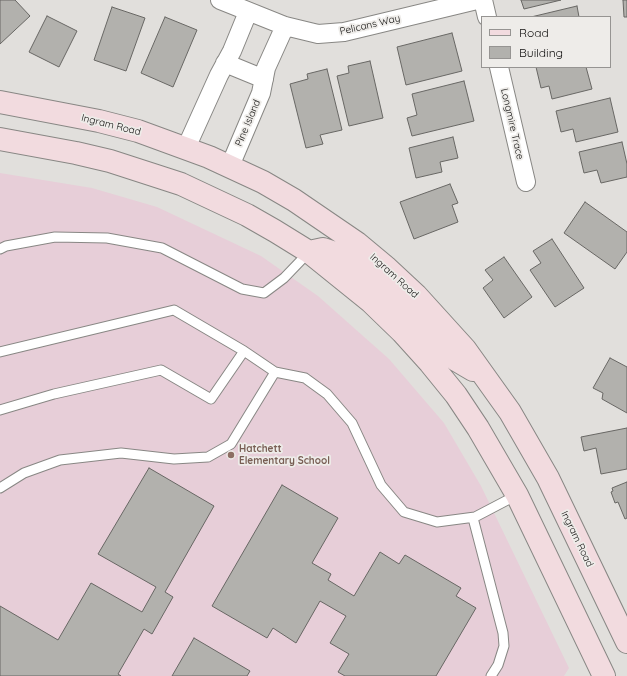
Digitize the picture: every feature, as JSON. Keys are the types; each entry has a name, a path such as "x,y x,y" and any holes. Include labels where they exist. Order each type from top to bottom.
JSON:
{"main road":[{"name":"Ingram Road","path":"0,102 99,121 138,131 230,166 294,200 357,244 393,274 438,318 465,348 488,378 548,478 627,642"},
{"path":"0,139 110,161 181,184 247,215 309,252 371,302 402,332 430,363 456,395 478,428 517,496 604,676"},
{"path":"309,252 323,248 349,258 388,292 456,360 488,378"},
{"path":"517,496 548,478"}],"street":[{"name":"Pelicans Way","path":"220,0 285,26 318,34 344,32 476,0"},
{"path":"483,0 487,16"},
{"path":"186,148 248,12"},
{"name":"Pine Island","path":"230,166 260,93 266,68 285,26"},
{"path":"225,63 264,79"},
{"name":"Longmire Trace","path":"499,68 526,182"}],"lane":[{"path":"0,249 6,246 55,237 107,238 162,248 242,289 264,293 284,278 309,252"},
{"path":"0,352 174,310 244,351 276,372 305,378 327,394 352,423 381,485 404,512 437,522 472,518 517,496"},
{"path":"0,410 54,394 161,370 211,399 244,351"},
{"path":"0,488 24,473 60,460 121,453 174,459 208,457 231,444 276,372"},
{"path":"472,518 503,633 504,646 498,665 491,676"}],"shaded area":[{"name":"Hatchett Elementary School","path":"0,173 92,188 157,207 261,256 318,296 389,359 444,423 481,486 569,668 564,676 0,676"}],"building":[{"path":"0,0 15,0 30,16 0,44"},
{"path":"521,0 561,0 524,9"},
{"path":"623,0 627,0 627,17 624,17"},
{"path":"577,6 579,16 535,16"},
{"path":"112,7 145,18 126,71 94,60"},
{"path":"47,16 77,31 59,67 29,52"},
{"path":"165,17 197,30 173,87 141,73"},
{"path":"452,33 462,71 406,85 397,47"},
{"path":"370,61 383,118 349,126 337,76 349,73 348,66"},
{"path":"536,68 586,68 592,89 552,99 549,86 541,88"},
{"path":"327,69 342,130 320,135 323,144 306,148 290,84 308,79 307,74"},
{"path":"464,81 474,121 412,136 407,118 417,115 412,94"},
{"path":"610,98 618,132 576,142 573,129 561,132 556,111"},
{"path":"453,137 458,158 440,162 442,172 416,178 409,148"},
{"path":"622,142 627,164 627,177 601,183 597,170 584,173 579,152"},
{"path":"450,184 458,203 452,205 458,222 414,239 400,202"},
{"path":"585,202 627,232 627,252 615,269 564,233"},
{"path":"552,239 584,288 555,307 530,270 541,263 533,251"},
{"path":"504,257 532,297 504,318 483,288 493,280 485,270"},
{"path":"610,358 627,367 627,413 602,399 603,393 593,388"},
{"path":"627,428 627,469 601,474 596,448 584,451 581,437"},
{"path":"149,468 214,506 165,592 173,597 152,634 144,629 118,674 121,676 0,676 0,606 58,640 91,583 142,612 156,587 98,554"},
{"path":"627,482 627,518 625,519 618,502 615,503 611,492 613,491 612,488"},
{"path":"282,485 338,518 312,563 331,574 328,580 354,596 380,552 399,564 405,555 461,588 456,596 476,608 436,676 345,676 338,672 349,654 330,643 346,616 320,601 296,643 273,628 267,638 212,606"},
{"path":"194,638 250,671 247,676 172,676"}],"place":[{"name":"Hatchett Elementary School","path":"231,455"}]}
